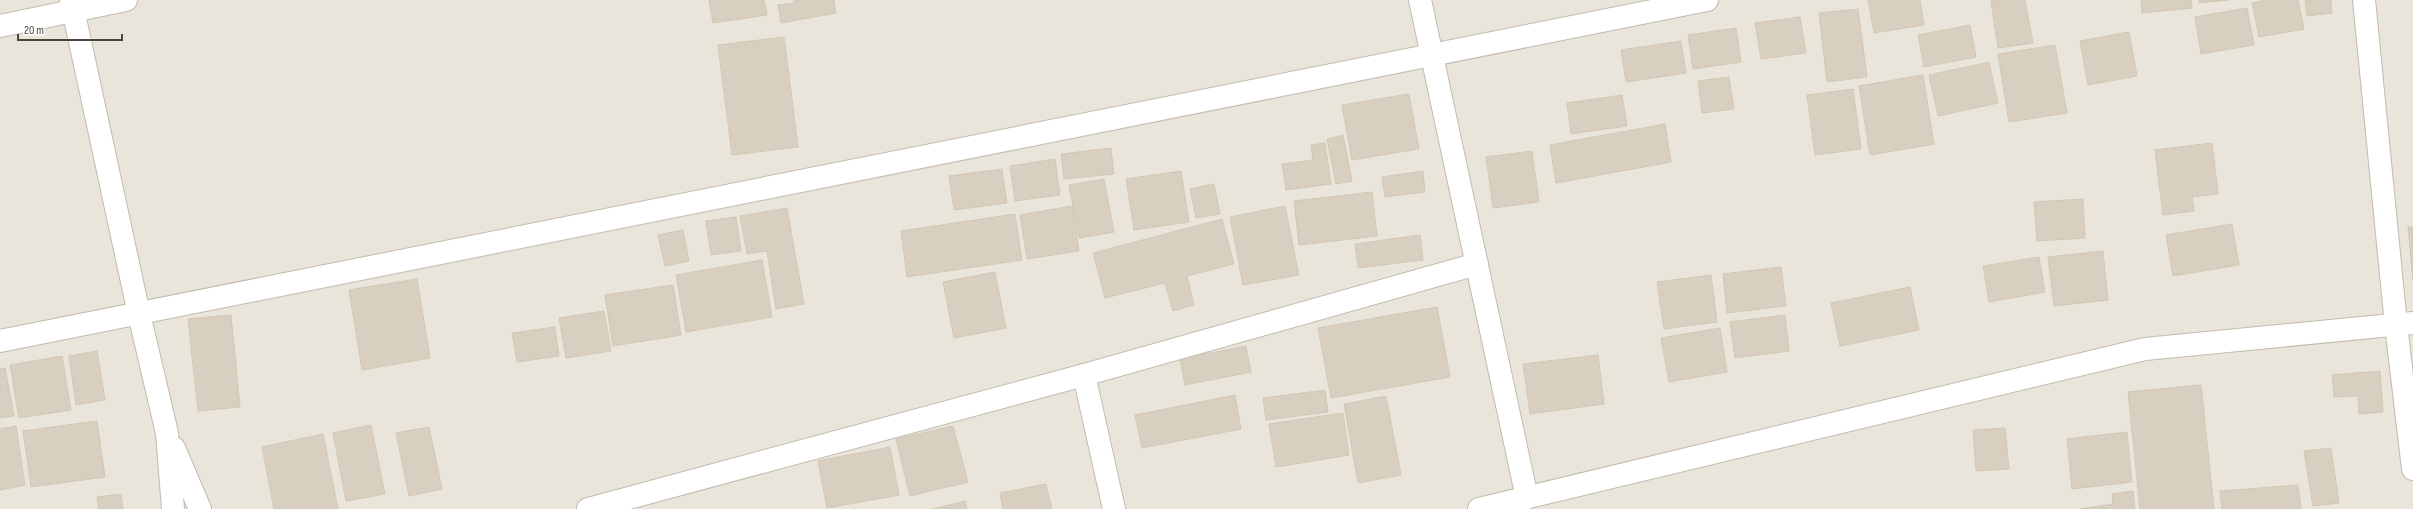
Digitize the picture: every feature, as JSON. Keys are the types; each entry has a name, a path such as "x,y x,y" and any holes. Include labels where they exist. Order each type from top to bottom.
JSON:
{"street":[{"path":"0,26 73,5 126,0"},
{"path":"1420,0 1527,498"},
{"path":"0,341 1706,0"},
{"path":"2364,0 2405,324 2413,469"},
{"path":"73,5 138,314 167,432 173,509"},
{"path":"588,509 1084,375 1477,264"},
{"path":"1479,509 2145,349 2405,324"},
{"path":"1084,375 1114,509"},
{"path":"167,432 200,509"}],"shaded area":[{"path":"0,0 2413,0 2413,509 0,509"}],"building":[{"path":"709,0 764,0 767,15 713,23"},
{"path":"794,0 834,0 836,13 781,23 778,5 794,3"},
{"path":"1868,0 1920,0 1924,25 1874,33"},
{"path":"2025,0 2033,43 1998,48 1991,1"},
{"path":"2141,0 2191,0 2192,8 2142,13"},
{"path":"2199,0 2229,0 2199,3"},
{"path":"2265,0 2298,0 2304,29 2259,37 2252,3"},
{"path":"2305,0 2331,0 2332,13 2307,16"},
{"path":"2247,8 2254,45 2201,54 2195,17"},
{"path":"1858,9 1867,77 1827,82 1819,13"},
{"path":"1800,17 1806,53 1761,59 1755,23"},
{"path":"1970,25 1976,57 1924,67 1918,35"},
{"path":"1736,28 1741,62 1693,69 1688,35"},
{"path":"2129,32 2137,76 2088,85 2080,41"},
{"path":"784,37 798,147 732,155 718,45"},
{"path":"1681,41 1686,73 1626,82 1621,50"},
{"path":"2055,45 2067,113 2009,122 1998,54"},
{"path":"1989,62 1998,103 1938,116 1929,75"},
{"path":"1923,75 1934,144 1870,155 1859,86"},
{"path":"1729,77 1734,109 1702,113 1698,81"},
{"path":"1853,89 1861,149 1815,155 1807,95"},
{"path":"1409,94 1419,149 1352,160 1342,105"},
{"path":"1622,95 1627,126 1571,134 1567,103"},
{"path":"1665,124 1671,162 1556,183 1550,145"},
{"path":"1343,135 1352,181 1336,184 1327,139"},
{"path":"1325,143 1331,184 1286,190 1282,164 1313,160 1311,145"},
{"path":"2212,143 2218,194 2192,197 2194,211 2163,215 2155,150"},
{"path":"1111,148 1114,174 1064,179 1061,154"},
{"path":"1532,151 1539,202 1493,208 1486,157"},
{"path":"1055,159 1060,195 1015,201 1010,166"},
{"path":"1002,169 1007,203 954,210 949,176"},
{"path":"1181,171 1189,222 1134,230 1126,179"},
{"path":"1423,171 1425,192 1385,197 1382,177"},
{"path":"1104,179 1114,232 1079,238 1069,185"},
{"path":"1214,184 1220,214 1196,218 1190,189"},
{"path":"1372,192 1377,236 1299,245 1294,201"},
{"path":"2083,199 2085,238 2037,241 2034,202"},
{"path":"1072,206 1079,251 1027,259 1020,215"},
{"path":"1285,206 1299,275 1243,285 1230,217"},
{"path":"787,208 804,304 776,309 767,251 747,254 740,216"},
{"path":"1015,214 1022,260 907,277 901,231"},
{"path":"736,217 741,251 711,255 706,221"},
{"path":"1222,219 1234,264 1187,276 1194,305 1173,311 1165,283 1105,298 1093,253"},
{"path":"2232,224 2239,265 2173,276 2166,235"},
{"path":"2408,227 2413,227 2413,280"},
{"path":"683,230 689,261 665,266 658,235"},
{"path":"1420,235 1423,260 1358,268 1355,244"},
{"path":"2103,251 2108,300 2054,306 2048,257"},
{"path":"2039,257 2045,292 1989,302 1983,266"},
{"path":"762,260 772,317 686,332 676,275"},
{"path":"1781,267 1786,306 1727,313 1723,274"},
{"path":"995,272 1006,328 954,338 943,282"},
{"path":"1711,275 1717,322 1664,329 1657,282"},
{"path":"417,279 430,358 362,370 349,290"},
{"path":"673,285 681,335 613,346 605,295"},
{"path":"1910,287 1919,330 1840,346 1831,303"},
{"path":"1437,307 1450,377 1331,398 1318,328"},
{"path":"604,311 611,351 566,358 559,318"},
{"path":"231,315 240,407 198,411 188,319"},
{"path":"1785,315 1789,351 1735,358 1730,322"},
{"path":"555,327 559,356 517,362 512,333"},
{"path":"1720,328 1727,372 1669,382 1661,338"},
{"path":"1246,346 1251,372 1185,385 1180,359"},
{"path":"97,351 105,400 76,405 69,356"},
{"path":"1598,355 1604,404 1530,414 1523,364"},
{"path":"62,356 71,410 19,418 10,365"},
{"path":"5,368 14,416 0,418 0,369"},
{"path":"2380,371 2383,412 2359,414 2358,396 2334,397 2332,375"},
{"path":"2201,385 2214,509 2140,509 2128,392"},
{"path":"1325,390 1328,412 1266,420 1263,398"},
{"path":"1235,395 1241,429 1142,448 1135,415"},
{"path":"1386,396 1401,475 1358,483 1344,404"},
{"path":"1343,413 1349,455 1276,467 1269,424"},
{"path":"97,421 105,477 31,487 23,431"},
{"path":"371,425 385,494 346,501 333,433"},
{"path":"16,426 25,485 0,490 0,429"},
{"path":"953,426 968,482 910,496 896,439"},
{"path":"429,427 442,489 409,496 396,433"},
{"path":"2005,428 2009,469 1976,471 1973,430"},
{"path":"2127,432 2132,482 2072,489 2067,439"},
{"path":"323,434 338,509 274,509 262,447"},
{"path":"890,447 899,495 827,508 818,461"},
{"path":"2331,448 2339,503 2313,506 2304,451"},
{"path":"1046,484 1052,509 1003,509 1000,493"},
{"path":"2298,485 2301,509 2222,509 2220,491"},
{"path":"2133,491 2135,509 2080,509 2113,504 2112,494"},
{"path":"121,494 123,509 99,509 97,497"},
{"path":"965,501 967,509 933,509"}]}
